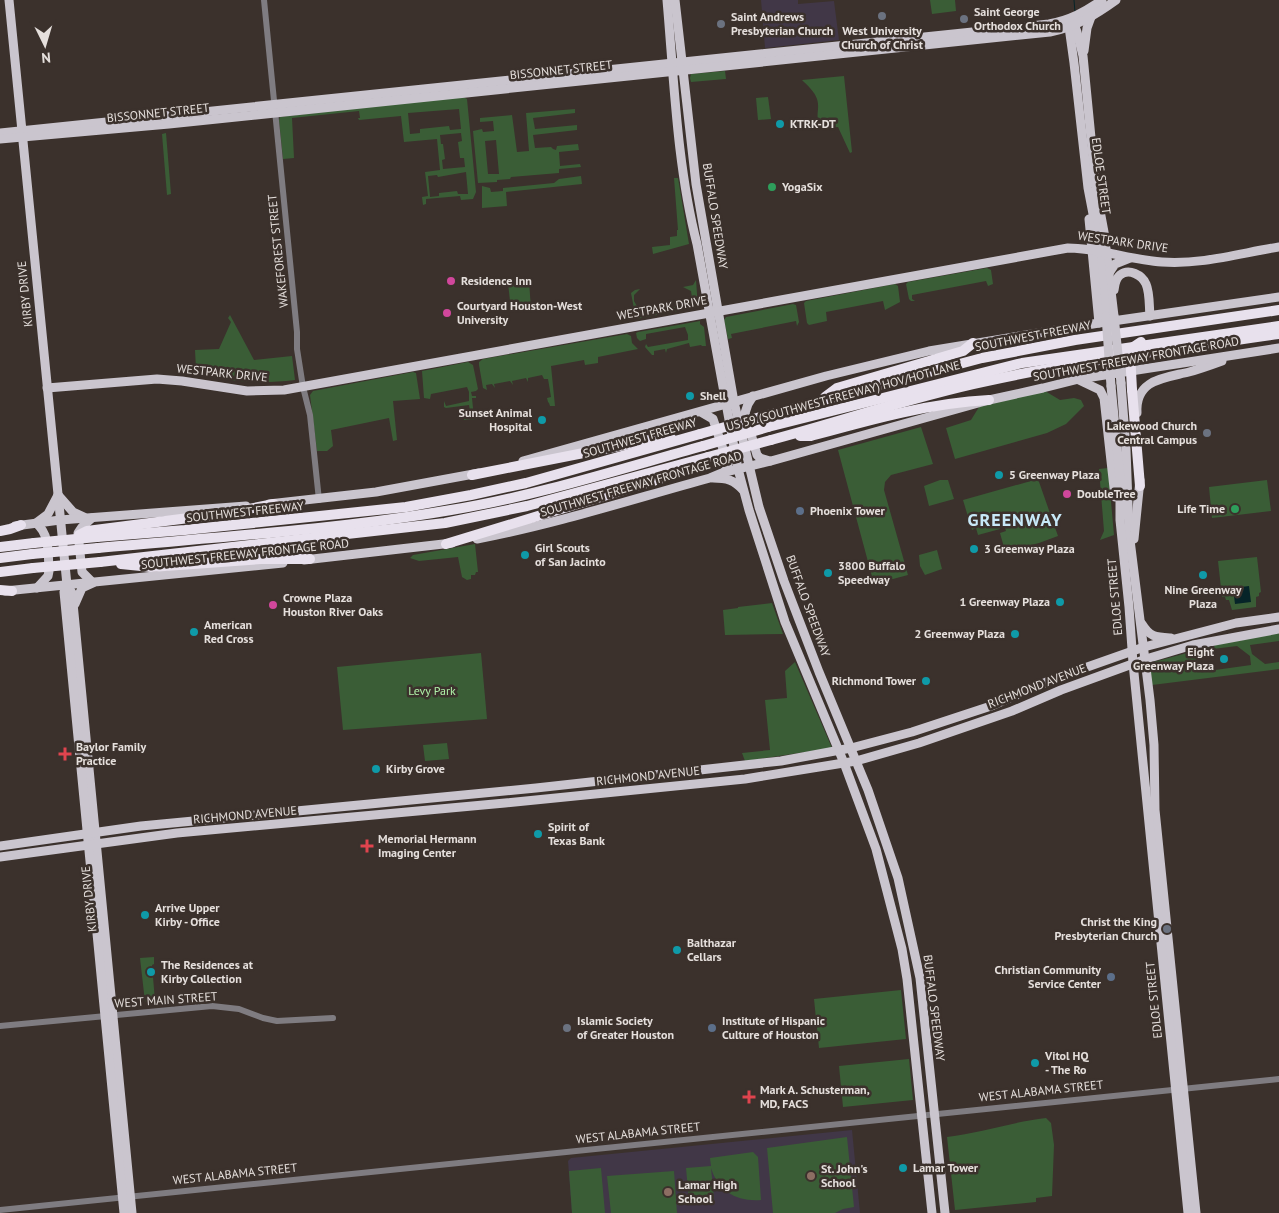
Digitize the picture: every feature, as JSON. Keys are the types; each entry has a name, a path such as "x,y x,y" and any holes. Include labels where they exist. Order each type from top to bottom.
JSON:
{"highway":[{"name":"SOUTHWEST FREEWAY","path":"0,546 185,530 406,507 526,483 821,400 982,358 1151,328 1279,310"},
{"path":"849,405 981,369 1038,357 1279,322"},
{"name":"US 59 (SOUTHWEST FREEWAY) HOV/HOT LANE","path":"0,558 32,554 97,538 365,522 452,510 532,492 849,405 1022,363 1279,326"},
{"path":"0,572 445,523 527,506 694,462 898,403 985,381 1069,364 1279,334"},
{"path":"1140,486 1130,352 1132,348 1141,342"},
{"path":"821,400 837,388 906,366 963,351 973,343"},
{"path":"787,436 811,436 915,411 968,401 989,400"},
{"path":"472,476 660,438 687,438"},
{"path":"446,544 676,474 694,462"},
{"path":"97,538 274,504"},
{"path":"0,529 10,529 21,525"},
{"path":"100,562 151,566 261,559 310,559"},
{"path":"0,591 12,591"}],"main road":[{"name":"KIRBY DRIVE","path":"9,0 60,520 67,585 72,593 74,612 92,845 126,1196 124,1213"},
{"name":"BUFFALO SPEEDWAY","path":"667,0 694,171 702,243 730,403 784,581 883,829 898,878 920,978 944,1213"},
{"name":"BUFFALO SPEEDWAY","path":"675,0 684,172 691,222 702,243"},
{"name":"BISSONNET STREET","path":"1072,24 1081,14 1102,0"},
{"name":"BISSONNET STREET","path":"0,139 22,135 678,66 1049,24 1072,24 1092,17 1116,0"},
{"name":"EDLOE STREET","path":"1092,17 1087,28 1083,56 1088,188 1099,251 1110,297"},
{"name":"EDLOE STREET","path":"1072,24 1083,56"},
{"name":"EDLOE STREET","path":"1072,24 1074,63 1096,189 1099,251 1109,273 1113,346 1132,559 1133,663 1142,755 1151,810 1172,1014 1186,1157 1188,1213"},
{"name":"BISSONNET STREET","path":"0,133 22,135"},
{"path":"684,172 694,171"},
{"name":"WESTPARK DRIVE","path":"47,388 157,379 187,381 247,391 278,391 1052,250 1068,248 1099,251 1164,262 1203,260 1279,247"},
{"path":"1099,251 1099,323"},
{"path":"1109,273 1115,264 1132,258"},
{"path":"1110,297 1119,276 1126,273 1135,274 1147,285 1150,316"},
{"path":"21,525 60,520 319,500 472,476 754,396 929,351 1099,323 1279,298"},
{"name":"SOUTHWEST FREEWAY FRONTAGE ROAD","path":"12,591 446,544 528,528 989,400 1078,379 1279,348"},
{"path":"1132,559 1141,466 1137,408 1142,391 1152,381 1254,352"},
{"path":"1078,379 1100,390 1104,398 1120,520"},
{"path":"703,411 717,400 726,384 738,393 754,396"},
{"path":"754,396 748,404 745,413 757,455 764,460 771,461"},
{"name":"BUFFALO SPEEDWAY","path":"730,403 738,469 763,556 785,622 844,763 870,832 894,914 907,979 932,1213"},
{"path":"703,411 713,419 728,464 728,468 722,473"},
{"name":"EDLOE STREET","path":"1120,431 1120,520 1131,586 1142,623 1154,754 1151,810"},
{"path":"754,487 757,474 771,461"},
{"path":"710,478 727,478 734,481 743,490"},
{"path":"36,523 48,514 58,495 73,512 90,518"},
{"path":"74,612 82,588 92,583 82,572 78,533 90,518"},
{"path":"36,523 43,528 46,536 49,571 48,576 37,588"},
{"name":"KIRBY DRIVE","path":"67,585 64,592 91,833"},
{"name":"RICHMOND AVENUE","path":"0,846 141,826 624,779 781,761 838,751 912,732 991,706 1056,678 1144,647 1236,624 1279,617"},
{"path":"1142,623 1148,633 1153,636 1178,638"},
{"path":"1236,624 1239,635"},
{"name":"RICHMOND AVENUE","path":"0,857 177,833 425,811 745,779 856,761 919,744 1146,658 1193,645 1279,629"},
{"path":"991,706 994,717"},
{"path":"844,731 854,740 870,743"},
{"path":"1142,755 1154,754"},
{"path":"695,770 697,784"},
{"path":"424,799 425,811"},
{"path":"261,815 262,826"},
{"path":"870,832 883,829"},
{"path":"907,979 920,978"},
{"path":"914,1041 926,1040"},
{"name":"EDLOE STREET","path":"1186,1157 1196,1213"},
{"path":"930,1190 942,1188"},
{"name":"KIRBY DRIVE","path":"126,1196 132,1213"}],"street":[{"name":"WAKEFOREST STREET","path":"264,0 297,332 297,349 310,415 319,500"},
{"name":"WEST MAIN STREET","path":"0,1026 212,1006 239,1009 277,1021 333,1018"},
{"name":"WEST ALABAMA STREET","path":"0,1210 1279,1079"}],"shaded area":[{"path":"761,0 798,0 798,4 834,1 839,40 765,48"},
{"name":"Lamar High School","path":"852,1130 860,1213 572,1213 568,1161 571,1158"}],"green space":[{"path":"930,0 955,0 956,11 932,14"},
{"path":"725,71 726,79 691,82 691,74"},
{"path":"844,76 852,152 850,153 838,127 825,128 819,121 816,96 802,80"},
{"path":"461,96 467,99 476,192 473,199 461,200 460,196 426,199 426,204 423,205 422,197 428,196 425,172 440,170 437,139 404,142 401,116 359,120 359,111 292,118 294,158 283,159 280,117","holes":["459,109 461,129 450,130 449,126 420,129 420,133 410,134 408,113","461,133 462,141 458,142 460,158 464,158 465,167 443,169 442,160 445,159 440,135","466,172 468,194 458,194 457,191 439,193 439,196 430,197 428,176 437,175 438,177"]},
{"path":"768,97 771,119 758,120 756,98"},
{"path":"575,109 575,113 533,118 535,129 577,125 577,130 533,135 535,148 551,147 556,150 557,146 578,144 579,150 559,152 560,166 580,164 581,167 559,169 559,173 511,177 510,179 497,180 497,182 478,183 473,131 482,129 483,132 494,131 493,121 480,122 480,118 512,115 517,152 529,151 526,113","holes":["496,140 499,174 488,174 485,141"]},
{"path":"166,133 171,194 167,195 162,134"},
{"path":"581,176 582,184 506,192 507,206 482,208 482,186 490,188 491,192 503,191 503,188 554,183 559,179"},
{"path":"674,178 678,178 689,244 653,254 652,247 670,245 670,237 677,236"},
{"path":"987,268 991,270 993,284 988,286 986,281 912,295 912,299 915,301 909,299 906,284 908,282"},
{"path":"696,280 698,307 636,319 631,293 635,290 640,289 634,295 634,301 638,308 661,309 688,305 692,298 691,291 683,287 693,285"},
{"path":"529,281 531,309 511,310 508,283"},
{"path":"895,284 898,286 900,302 885,310 883,301 826,312 827,321 809,325 807,323 804,303 806,301"},
{"path":"796,305 799,322 797,326 796,321 731,334 732,338 728,339 724,320 726,317"},
{"path":"230,315 254,360 292,356 295,380 248,382 202,375 196,369 195,350 219,349 231,322 228,318"},
{"path":"700,321 700,324 704,327 706,346 690,347 689,343 667,349 666,353 665,349 654,351 654,355 645,347 646,344 648,347 688,340 685,327 646,334 646,339 640,341 637,338 636,333 638,332"},
{"path":"627,334 631,336 632,343 638,349 598,357 598,363 585,365 584,360 551,366 555,406 550,406 548,402 547,398 551,397 548,379 544,379 542,375 528,378 528,382 526,378 512,381 513,385 510,381 494,384 495,388 492,384 486,385 487,390 483,388 479,362 483,359"},
{"path":"468,362 473,365 478,389 471,392 472,396 476,396 476,398 472,398 474,418 478,419 464,420 464,418 471,417 469,405 446,408 444,407 444,401 446,406 469,401 467,387 431,394 430,399 424,398 422,371"},
{"path":"413,372 416,373 420,399 393,401 397,440 393,441 389,418 331,430 333,446 327,451 317,451 310,395 313,391"},
{"path":"1045,391 1060,400 1074,398 1081,400 1084,406 1066,424 1047,433 955,459 946,428 971,420 979,407"},
{"path":"921,427 933,464 891,475 885,482 884,490 908,575 874,584 838,450"},
{"path":"1108,468 1114,535 1100,540 1104,531 1099,469"},
{"path":"1038,479 1058,536 1039,543 1005,551 1000,533 1006,531 1002,520 998,521 1000,529 978,535 976,528 972,530 963,500"},
{"path":"940,480 948,480 954,499 929,506 924,486"},
{"path":"1267,480 1271,511 1212,518 1209,487"},
{"path":"475,544 478,572 475,575 471,575 471,579 467,580 462,577 458,557 419,561 410,558 413,555"},
{"path":"937,550 942,569 925,575 920,566 919,555"},
{"path":"1257,557 1261,592 1256,597 1256,607 1232,610 1229,600 1222,597 1218,561"},
{"path":"772,603 783,634 725,635 723,610"},
{"path":"1279,633 1279,641 1250,645 1252,654 1265,664 1279,662 1279,669 1152,685 1150,663 1209,647 1213,649 1215,645","holes":["1237,646 1250,656 1251,665 1208,671 1198,667 1198,656 1205,650"]},
{"name":"Levy Park","path":"481,653 487,719 343,730 337,667"},
{"path":"795,662 832,748 745,761 742,753 770,750 765,700 787,698 785,671"},
{"path":"447,743 449,759 425,761 423,745"},
{"path":"154,957 154,964 152,965 155,1001 145,1002 140,958"},
{"path":"901,990 906,1039 819,1048 814,999"},
{"path":"909,1059 913,1100 843,1107 839,1066"},
{"path":"1046,1118 1051,1123 1054,1145 1052,1196 1036,1198 1036,1202 955,1210 947,1137"},
{"name":"St. John's School","path":"847,1137 854,1207 835,1213 773,1213 767,1148"},
{"path":"753,1152 758,1157 761,1200 736,1197 718,1183 711,1168 714,1199 689,1201 686,1168 711,1166 710,1158"},
{"path":"601,1168 605,1213 572,1213 569,1171"},
{"path":"674,1171 677,1213 611,1213 607,1176"}],"water":[{"path":"1249,586 1251,602 1235,604 1233,588"}],"waterway":[{"path":"1074,0 1075,12"}],"place":[{"name":"West University Church of Christ","path":"882,16"},
{"name":"Saint George Orthodox Church","path":"964,19"},
{"name":"Saint Andrews Presbyterian Church","path":"721,24"},
{"name":"KTRK-DT","path":"780,124"},
{"name":"YogaSix","path":"772,187"},
{"name":"Residence Inn","path":"451,281"},
{"name":"Courtyard Houston-West University","path":"447,313"},
{"name":"Shell","path":"690,396"},
{"name":"Sunset Animal Hospital","path":"542,420"},
{"name":"Lakewood Church Central Campus","path":"1207,433"},
{"name":"5 Greenway Plaza","path":"999,475"},
{"name":"DoubleTree","path":"1067,494"},
{"name":"Life Time","path":"1235,509"},
{"name":"Phoenix Tower","path":"800,511"},
{"name":"3 Greenway Plaza","path":"974,549"},
{"name":"Girl Scouts of San Jacinto","path":"525,555"},
{"name":"3800 Buffalo Speedway","path":"828,573"},
{"name":"Nine Greenway Plaza","path":"1203,575"},
{"name":"1 Greenway Plaza","path":"1060,602"},
{"name":"Crowne Plaza Houston River Oaks","path":"273,605"},
{"name":"American Red Cross","path":"194,632"},
{"name":"2 Greenway Plaza","path":"1015,634"},
{"name":"Eight Greenway Plaza","path":"1224,659"},
{"name":"Richmond Tower","path":"926,681"},
{"name":"Baylor Family Practice","path":"65,754"},
{"name":"Kirby Grove","path":"376,769"},
{"name":"Spirit of Texas Bank","path":"538,834"},
{"name":"Memorial Hermann Imaging Center","path":"367,846"},
{"name":"Arrive Upper Kirby - Office","path":"145,915"},
{"name":"Christ the King Presbyterian Church","path":"1167,929"},
{"name":"Balthazar Cellars","path":"677,950"},
{"name":"The Residences at Kirby Collection","path":"151,972"},
{"name":"Christian Community Service Center","path":"1111,977"},
{"name":"Islamic Society of Greater Houston","path":"567,1028"},
{"name":"Institute of Hispanic Culture of Houston","path":"712,1028"},
{"name":"Vitol HQ - The Ro","path":"1035,1063"},
{"name":"Mark A. Schusterman, MD, FACS","path":"749,1097"},
{"name":"Lamar Tower","path":"903,1168"},
{"name":"St. John's School","path":"811,1176"},
{"name":"Lamar High School","path":"668,1192"}],"district":[{"name":"GREENWAY","path":"1015,520"}]}
